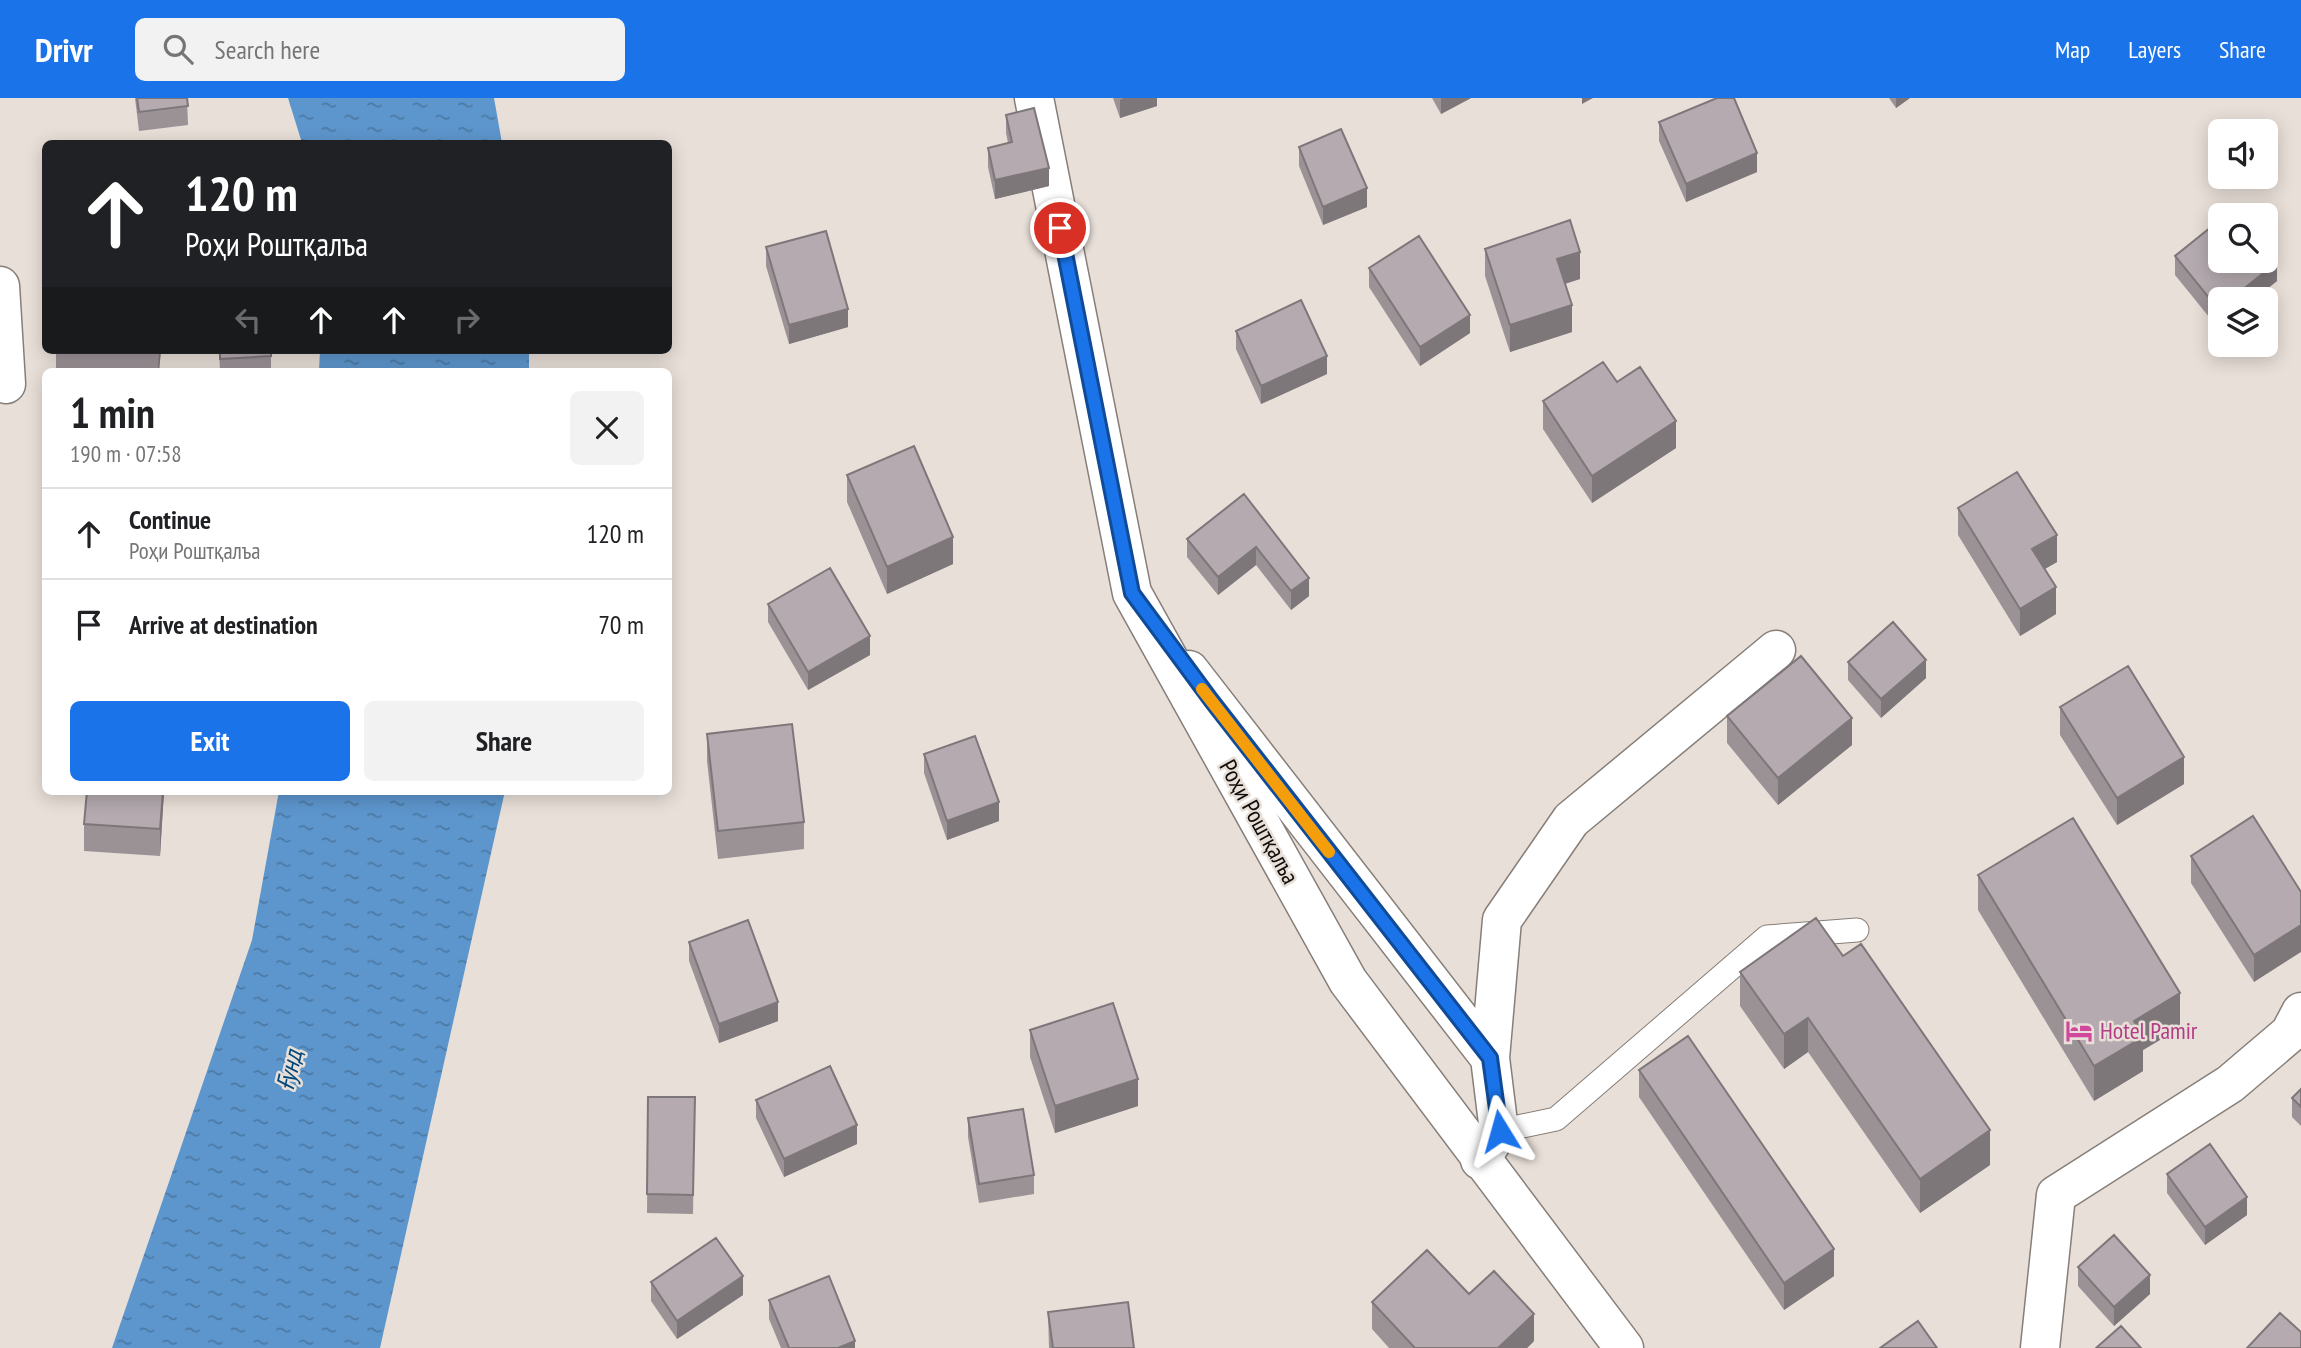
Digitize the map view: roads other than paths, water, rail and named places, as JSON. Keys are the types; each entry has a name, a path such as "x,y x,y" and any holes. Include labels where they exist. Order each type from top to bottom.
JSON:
{"street":[{"name":"Роҳи Роштқалъа","path":"1034,98 1132,593 1348,981 1490,1145 1624,1348"},
{"path":"0,286 6,384"},
{"path":"1132,593 1211,700 1490,1058"},
{"path":"1490,1145 1490,1058 1502,920 1571,820 1776,650"},
{"path":"2040,1348 2056,1195 2230,1084 2290,1033 2301,1012"}],"lane":[{"path":"1490,1145 1556,1119 1767,937 1857,930"}],"water":[{"path":"288,98 494,98 501,140 301,140"},
{"path":"320,354 529,354 529,368 319,368"},
{"name":"Ғунд","path":"278,795 504,795 380,1348 112,1348 252,940"}],"place":[{"name":"Hotel Pamir","path":"2079,1031"}]}
